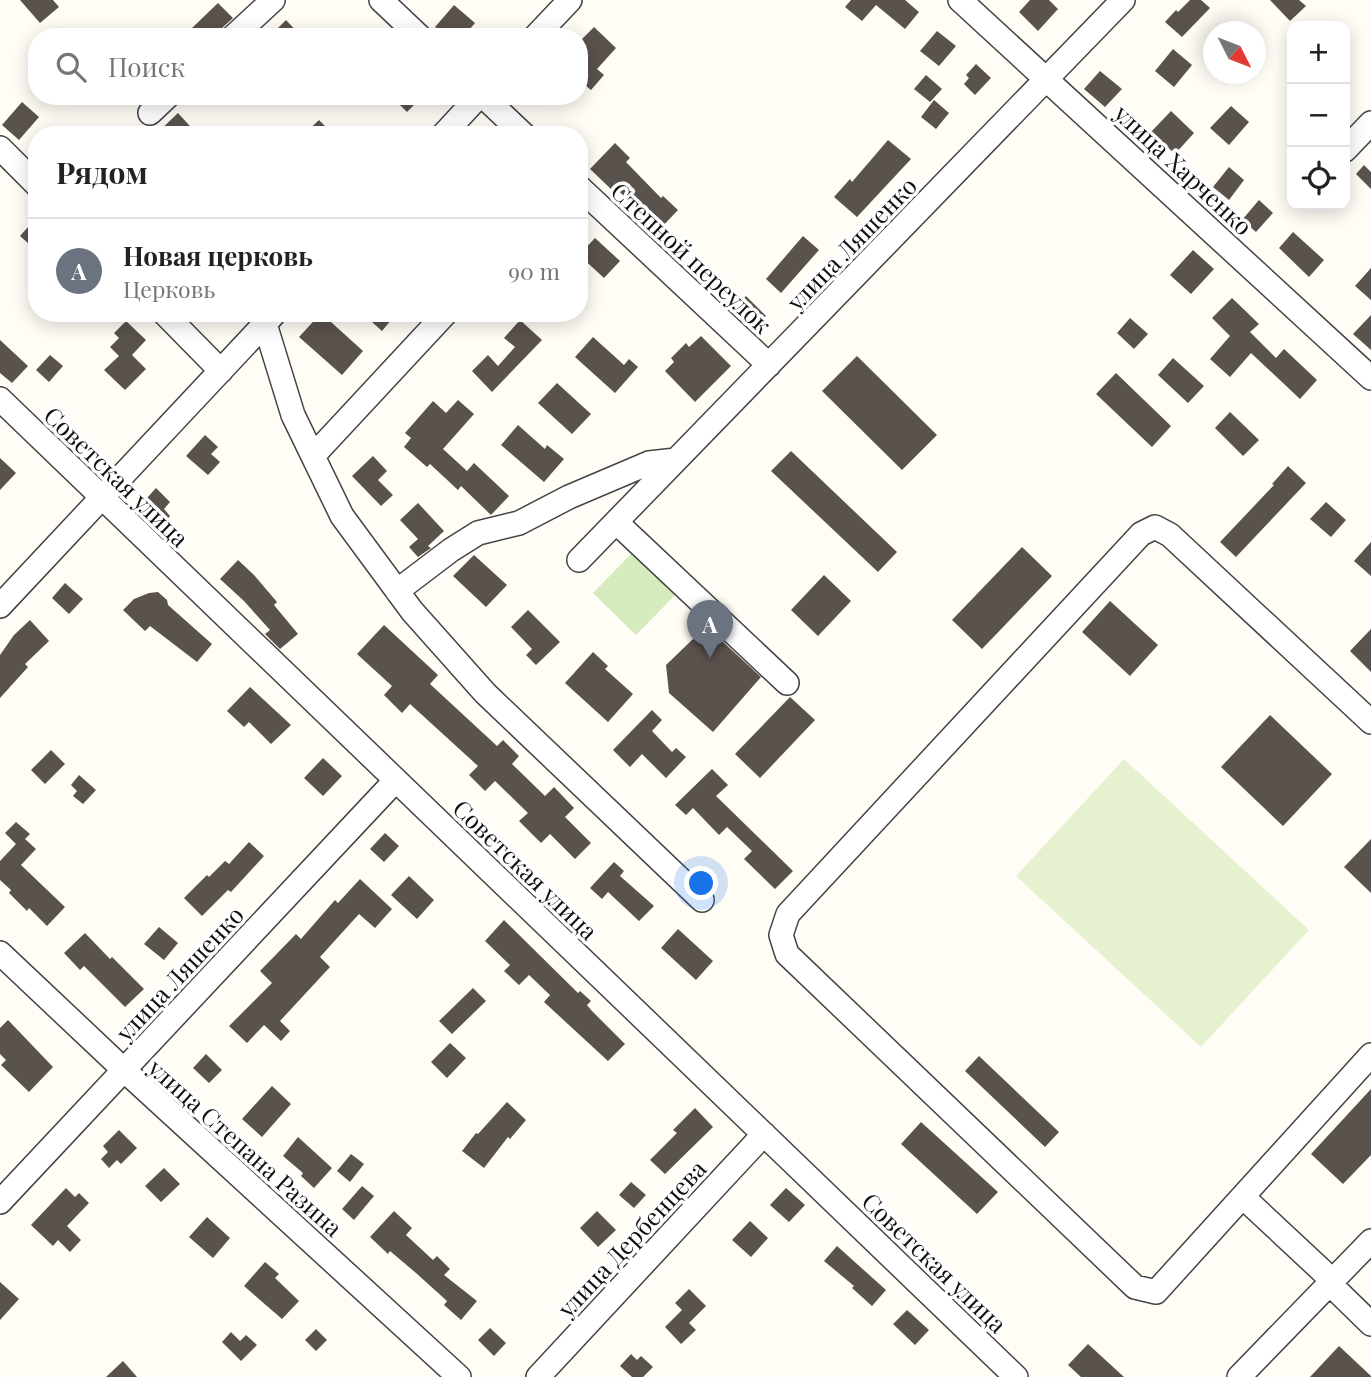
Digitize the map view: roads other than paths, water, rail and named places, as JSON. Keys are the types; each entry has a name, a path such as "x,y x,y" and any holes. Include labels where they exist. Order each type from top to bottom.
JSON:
{"street":[{"path":"243,28 273,0"},
{"path":"381,0 411,28"},
{"path":"544,28 570,0"},
{"name":"улица Харченко","path":"960,0 1371,378"},
{"name":"улица Ляшенко","path":"579,560 1123,0"},
{"path":"150,113 158,105"},
{"path":"452,126 472,105"},
{"path":"491,105 514,126"},
{"path":"1348,147 1371,122"},
{"path":"0,148 28,176"},
{"name":"Степной переулок","path":"588,195 769,365"},
{"path":"173,322 221,371"},
{"path":"0,606 266,322"},
{"path":"271,322 293,415 342,516 397,591 485,693 702,900"},
{"path":"313,456 438,322"},
{"name":"Советская улица","path":"0,399 1016,1377"},
{"path":"397,591 478,533 519,523 569,497 649,463 676,460"},
{"path":"616,522 787,683"},
{"path":"1371,722 1170,535 1155,527 1141,534 797,904 788,915 781,936 787,954 1135,1287 1156,1292 1371,1055"},
{"name":"улица Ляшенко","path":"0,1202 395,780"},
{"name":"улица Степана Разина","path":"0,953 458,1377"},
{"name":"улица Дербенцева","path":"538,1377 764,1134"},
{"path":"1243,1198 1371,1324"},
{"path":"1239,1377 1371,1241"}],"place":[{"name":"Новая церковь","path":"710,658"}]}
